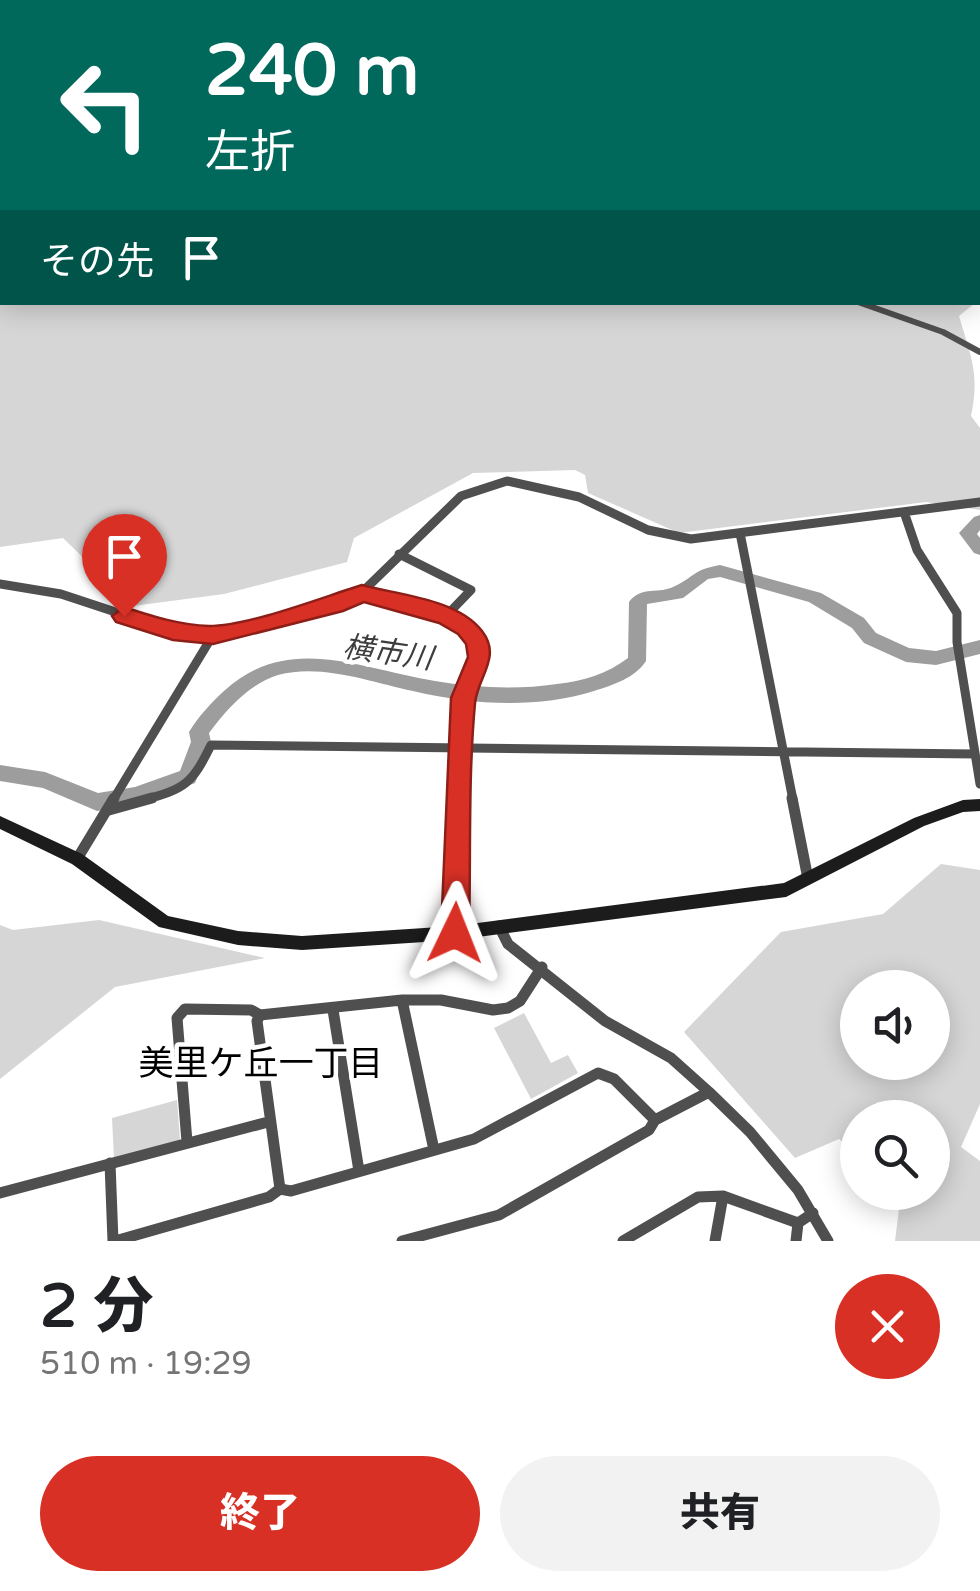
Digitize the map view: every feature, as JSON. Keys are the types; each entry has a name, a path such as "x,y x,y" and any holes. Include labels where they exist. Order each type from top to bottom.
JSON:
{"street":[{"path":"867,305 944,332 979,349"},
{"path":"0,584 61,594 173,631 213,635 343,603 362,593 461,496 506,481 529,483 593,502 664,536 690,539 980,502"},
{"path":"904,512 910,537 956,613 957,642 980,784"},
{"path":"740,534 808,880"},
{"path":"399,554 471,590 446,616"},
{"path":"362,593 446,616 466,628 477,641 479,666 463,698 455,933"},
{"path":"77,859 213,635"},
{"path":"109,810 180,790 196,776 211,745 975,754"},
{"path":"0,822 77,859 164,922 238,938 302,943 455,933 786,890 918,822 963,806 980,805"},
{"path":"499,926 508,944 542,967 604,1021 672,1058 750,1132 813,1213 828,1241"},
{"path":"187,1142 177,1018 185,1009 197,1006 251,1010 260,1015 402,1000 441,1000 493,1010 520,1002 542,967"},
{"path":"402,1000 434,1150"},
{"path":"333,1010 359,1171"},
{"path":"260,1015 257,1021 268,1122 280,1189"},
{"path":"110,1164 114,1241 269,1196 280,1189 291,1191 495,1130 598,1073 614,1079 655,1120 708,1092"},
{"path":"402,1241 498,1215 649,1130 655,1120"},
{"path":"0,1193 268,1122"},
{"path":"631,1238 698,1197 722,1196 798,1223"},
{"path":"715,1241 722,1196"},
{"path":"796,1241 798,1223 813,1213"}],"shaded area":[{"path":"0,305 973,305 959,316 974,377 971,416 980,428 980,510 926,502 679,533 588,493 585,475 575,470 473,473 354,538 347,562 224,594 133,606 63,538 0,547"},
{"path":"941,864 980,870 980,1104 961,1147 980,1161 980,1241 895,1241 899,1210 950,1210 950,1100 840,1100 840,1140 795,1158 684,1032 781,932 883,914"},
{"path":"99,920 265,958 115,987 0,1079 0,925 13,930"},
{"path":"524,1013 551,1063 568,1055 578,1073 531,1099 494,1028"},
{"path":"177,1100 180,1140 114,1159 112,1118"}],"waterway":[{"name":"横市川","path":"980,521 967,533 980,549"},
{"name":"横市川","path":"0,773 45,780 97,802 135,796 188,777 201,742 199,732 217,710 249,681 289,666 343,668 432,688 483,694 534,694 596,683 637,661 638,602 644,597 677,594 703,574 720,571 815,597 858,623 870,638 906,655 936,658 980,647"}],"district":[{"name":"美里ケ丘一丁目","path":"261,1064"}],"route":[{"path":"124,616 173,631 213,635 343,603 362,593 446,616 466,628 477,641 480,657 463,698 455,933"}]}
